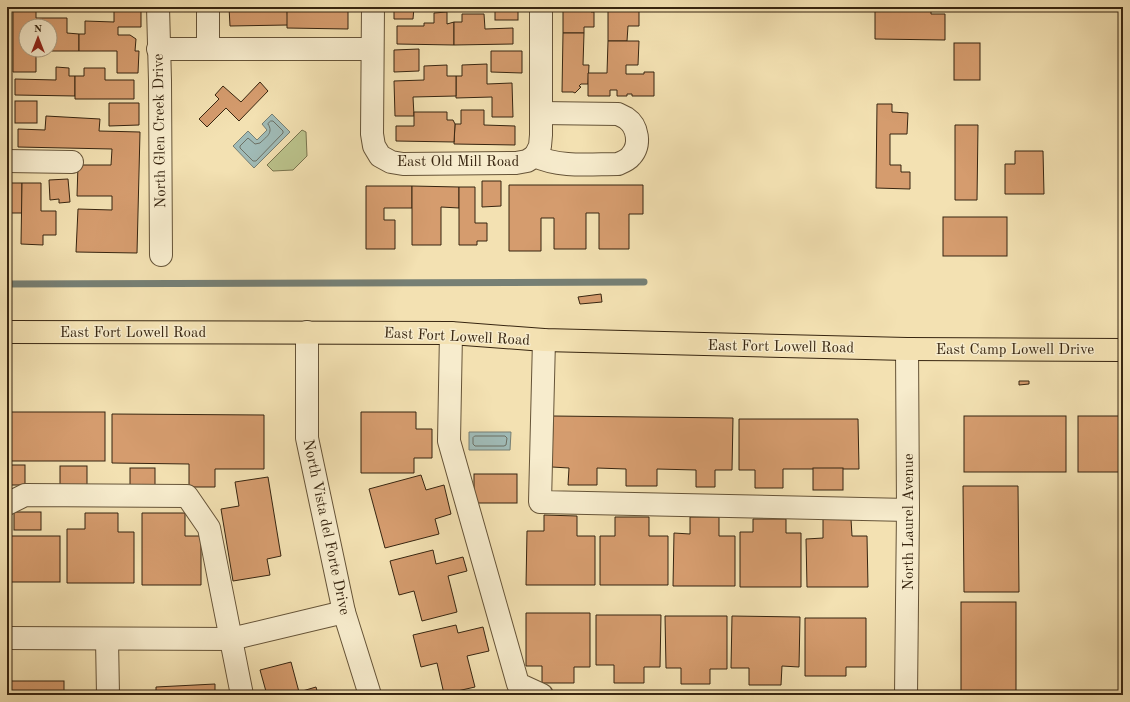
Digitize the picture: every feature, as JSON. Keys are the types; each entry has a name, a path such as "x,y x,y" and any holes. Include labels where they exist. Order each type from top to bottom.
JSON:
{"main road":[{"name":"East Fort Lowell Road","path":"7,332 451,333 544,340 907,349"},
{"name":"East Camp Lowell Drive","path":"907,349 1123,350"}],"street":[{"name":"North Glen Creek Drive","path":"158,7 161,255"},
{"path":"208,7 208,49"},
{"path":"158,49 372,49 373,7"},
{"path":"541,7 540,146 536,156 544,160 560,163 618,164 625,161 632,155 636,147 637,139 632,124 626,118 618,114 541,114"},
{"name":"East Old Mill Road","path":"372,49 372,134 376,160 403,164 516,163 527,161 536,156"},
{"path":"7,161 72,162"},
{"name":"North Vista del Forte Drive","path":"307,332 307,438 344,612 370,695"},
{"path":"451,333 449,440 518,684 542,695"},
{"path":"544,340 540,502 908,510"},
{"name":"North Laurel Avenue","path":"906,695 908,510 907,349"},
{"path":"7,504 25,495 187,496 209,528 242,695"},
{"path":"7,638 231,638 344,612"},
{"path":"107,639 108,695"}],"green space":[{"path":"302,130 306,132 307,156 293,170 273,171 267,165"}],"water":[{"path":"272,114 290,132 254,168 233,146 248,131 257,140 267,130 262,124"},
{"path":"469,432 511,432 510,450 469,450"}],"building":[{"path":"13,7 36,7 36,18 18,18 18,58 36,58 36,72 13,72"},
{"path":"114,7 141,7 141,27 118,27 118,35 130,35 136,39 135,51 139,51 138,73 117,73 117,51 79,51 79,34 85,34 85,21 114,22"},
{"path":"229,7 287,7 288,25 230,26"},
{"path":"287,7 348,7 348,29 287,28"},
{"path":"394,7 414,7 413,19 394,19"},
{"path":"495,7 518,7 518,20 495,20"},
{"path":"563,7 591,7 591,12 594,12 594,27 584,27 584,33 563,33"},
{"path":"608,7 639,7 639,26 628,26 627,41 608,41"},
{"path":"875,7 931,7 931,14 945,14 945,40 875,39"},
{"path":"447,12 447,24 454,22 454,45 397,44 397,26 424,26 424,23 434,23 434,13"},
{"path":"462,14 484,14 485,29 513,28 513,44 454,45 454,22 462,22"},
{"path":"58,18 67,18 67,33 79,34 79,51 58,51"},
{"path":"563,33 584,33 583,65 589,65 588,84 581,84 579,86 581,87 575,93 562,92"},
{"path":"608,41 639,41 638,65 626,65 626,74 644,74 644,72 654,72 654,96 632,96 632,94 627,94 627,96 617,96 617,90 610,90 610,96 588,96 588,73 607,73"},
{"path":"954,43 980,43 980,80 954,80"},
{"path":"419,49 419,71 394,72 394,50"},
{"path":"491,51 522,51 522,73 491,72"},
{"path":"487,64 487,84 512,83 513,117 492,117 492,97 456,98 456,76 462,76 462,65"},
{"path":"447,65 447,76 456,76 456,96 413,97 414,116 395,116 394,81 424,80 424,66"},
{"path":"56,67 69,68 69,76 75,76 75,96 15,95 15,79 56,80"},
{"path":"84,68 105,68 105,80 134,80 134,99 75,99 75,76 84,76"},
{"path":"260,82 268,91 239,121 226,108 207,127 199,119 219,99 215,95 223,86 241,102"},
{"path":"15,101 37,101 37,123 15,123"},
{"path":"109,103 139,103 139,125 109,126"},
{"path":"877,104 892,104 892,112 908,113 907,134 890,134 890,165 901,165 901,172 910,172 910,189 876,188"},
{"path":"461,110 484,110 484,125 515,126 515,145 454,144 455,124 461,124"},
{"path":"414,112 447,112 447,120 453,120 455,124 454,142 396,141 396,126 414,126"},
{"path":"46,116 100,119 99,131 140,132 137,253 76,252 78,209 112,210 112,196 77,196 78,165 111,165 112,149 18,147 18,129 45,130"},
{"path":"955,125 978,125 977,200 955,200"},
{"path":"1015,151 1043,151 1044,194 1005,194 1005,164 1015,164"},
{"path":"68,179 70,202 59,203 59,199 50,200 49,180"},
{"path":"482,181 501,181 501,206 482,207"},
{"path":"7,183 22,183 22,213 10,213 10,240 7,240"},
{"path":"22,183 41,183 41,211 56,211 56,235 43,235 43,245 21,244"},
{"path":"509,185 643,185 643,214 629,214 629,249 599,249 599,213 586,213 586,249 554,249 554,218 541,218 541,251 509,251"},
{"path":"366,186 412,186 412,208 384,208 384,220 395,220 395,249 366,249"},
{"path":"412,186 459,187 459,208 441,207 441,245 412,245"},
{"path":"459,187 475,187 475,223 487,223 487,241 477,241 477,245 459,245"},
{"path":"943,217 1007,217 1007,256 943,256"},
{"path":"601,294 602,302 580,304 578,297"},
{"path":"1019,381 1029,381 1029,384 1019,385"},
{"path":"7,412 105,412 105,461 7,461"},
{"path":"361,412 416,412 416,429 432,429 432,458 414,458 414,473 361,473"},
{"path":"112,414 264,415 264,469 215,469 215,487 189,487 189,464 112,463"},
{"path":"553,416 733,418 732,470 715,470 715,487 696,487 696,470 657,469 657,486 626,486 626,469 597,468 597,485 568,485 569,468 552,467"},
{"path":"964,416 1066,416 1066,472 964,472"},
{"path":"1078,416 1123,416 1123,472 1078,472"},
{"path":"739,419 858,419 859,469 783,469 783,488 755,488 755,470 739,470"},
{"path":"7,465 25,465 25,485 7,485"},
{"path":"60,466 87,466 87,486 60,486"},
{"path":"130,468 155,468 155,487 130,487"},
{"path":"813,468 843,468 843,490 813,490"},
{"path":"474,474 517,474 517,503 474,503"},
{"path":"421,475 426,490 444,485 451,514 435,519 439,534 385,548 369,489"},
{"path":"268,477 281,556 267,559 270,575 233,581 221,509 239,506 235,482"},
{"path":"963,486 1018,486 1019,592 964,592"},
{"path":"14,512 41,512 41,530 14,530"},
{"path":"85,513 118,513 118,532 134,532 134,583 67,583 67,529 85,529"},
{"path":"142,513 185,513 185,536 201,536 201,585 142,585"},
{"path":"544,515 577,516 577,536 595,536 595,585 526,585 527,531 544,531"},
{"path":"615,517 649,517 649,536 668,536 668,585 600,585 600,536 615,536"},
{"path":"690,517 719,517 719,536 735,536 735,586 673,586 674,533 690,534"},
{"path":"753,519 786,519 786,533 801,533 801,587 740,587 740,532 753,532"},
{"path":"823,519 851,519 852,536 867,536 868,587 807,587 806,539 823,538"},
{"path":"7,536 60,536 60,582 7,582"},
{"path":"433,550 436,564 463,557 467,571 448,576 457,612 422,621 414,591 399,595 390,561"},
{"path":"961,602 1016,602 1016,695 961,695"},
{"path":"526,613 590,613 590,667 574,667 574,683 542,683 542,666 526,666"},
{"path":"596,615 661,615 660,667 644,667 644,683 614,683 614,665 596,665"},
{"path":"665,616 727,616 727,669 710,669 710,684 681,684 681,668 666,668"},
{"path":"732,616 800,617 799,667 782,666 781,685 749,685 749,668 731,668"},
{"path":"805,618 866,618 866,667 846,667 846,676 805,676"},
{"path":"456,625 458,633 483,627 489,651 467,656 475,687 444,694 437,663 421,667 413,635"},
{"path":"291,662 299,692 316,687 318,695 267,695 260,670"},
{"path":"7,681 64,681 64,695 7,695"},
{"path":"215,684 215,695 156,695 156,687"}],"waterway":[{"path":"7,284 644,282"}]}
